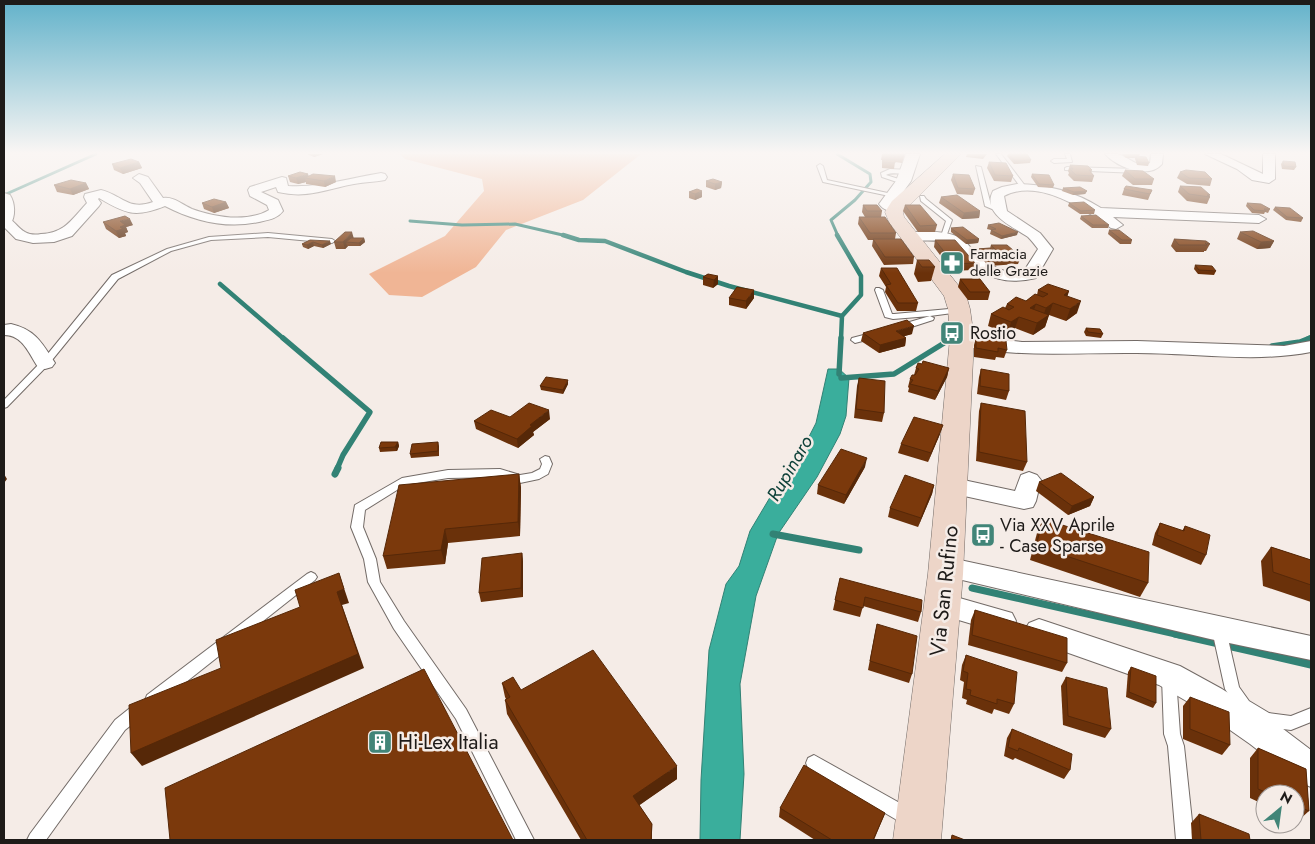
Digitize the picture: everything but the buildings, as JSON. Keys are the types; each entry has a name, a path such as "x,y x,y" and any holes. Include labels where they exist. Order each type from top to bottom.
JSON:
{"main road":[{"path":"899,193 894,212 895,218 955,294 956,320"},
{"name":"Via San Rufino","path":"918,832 954,486 956,320"}],"street":[{"path":"153,193 160,203"},
{"path":"4,198 6,209 4,221 21,236 54,238 67,233 94,203 90,197 96,195 101,194 111,198 127,209 138,210 166,201 182,210 210,220 239,222 272,216 276,211 272,203 255,193"},
{"path":"910,236 950,239 958,243 984,268 992,272 1010,278 1030,275 1046,250 1035,236 1000,211 998,203 999,193"},
{"path":"1061,193 1087,205 1116,225"},
{"path":"1097,212 1259,219"},
{"path":"956,320 1022,348 1137,346 1284,352 1302,355 1311,353"},
{"path":"4,330 12,328 27,335 45,363"},
{"path":"1284,352 1311,347"},
{"path":"954,486 1024,502 1029,480"},
{"path":"946,567 1218,629 1311,648"},
{"path":"942,604 1036,630 1169,675 1211,699 1262,733 1311,770"}],"lane":[{"path":"985,193 988,206 1000,211"},
{"path":"922,198 949,220 943,239"},
{"path":"4,405 45,363 115,278 169,250 211,238 268,235 332,241"},
{"path":"879,290 888,315 894,317 956,320"},
{"path":"855,340 886,332 956,320"},
{"path":"525,840 460,714 399,625 374,582 370,559 358,526 359,508 402,482 448,474 500,473 520,480 535,476 544,471 547,464 545,459"},
{"path":"36,840 120,725 311,577"},
{"path":"1218,629 1232,690 1244,706 1266,720 1291,723 1311,715"},
{"path":"1169,675 1172,734 1176,746 1185,840"},
{"path":"814,763 918,832"}],"shaded area":[{"path":"482,193 591,193 583,200 506,230 476,267 422,297 389,295 369,274 445,236"}],"water":[{"path":"828,369 839,369 849,378 846,416 840,434 817,477 778,534 756,596 740,684 744,774 740,840 700,840 701,780 709,650 726,584 739,566 750,531 772,494 793,468 816,423"}],"waterway":[{"name":"Rupinaro","path":"838,236 831,220 861,193"},
{"path":"410,221 462,225 515,224 564,235"},
{"path":"564,235 579,240 605,241 686,272 729,286 842,316"},
{"name":"Rupinaro","path":"837,235 861,276 861,295 842,316"},
{"path":"220,284 284,339"},
{"name":"Rupinaro","path":"841,339 842,316"},
{"path":"1307,339 1311,337"},
{"path":"283,338 370,412 343,455 337,469"},
{"name":"Rupinaro","path":"839,374 841,338"},
{"path":"1272,346 1300,342 1310,338"},
{"path":"841,378 894,374 949,340"},
{"path":"335,474 338,468"},
{"path":"773,534 859,550"},
{"path":"972,588 1180,635"},
{"path":"1175,633 1311,664"}],"place":[{"name":"Farmacia delle Grazie","path":"952,263"},
{"name":"Rostio","path":"952,333"},
{"name":"Via XXV Aprile - Case Sparse","path":"983,535"},
{"name":"Hi-Lex Italia","path":"380,742"}]}
